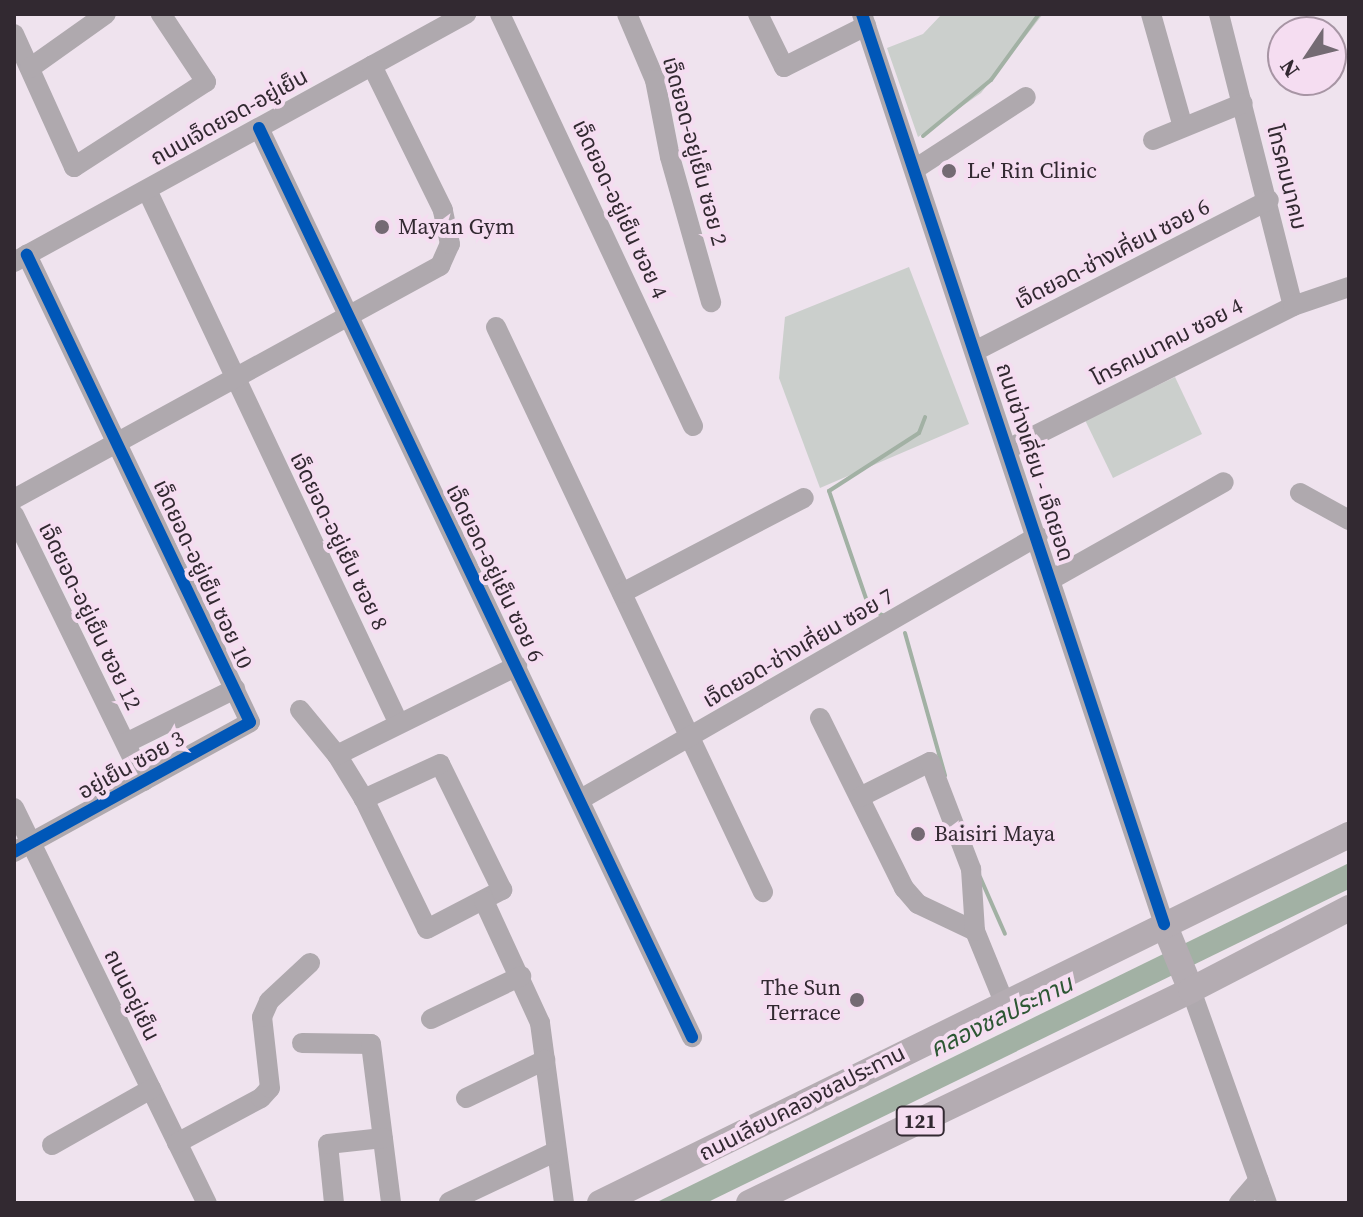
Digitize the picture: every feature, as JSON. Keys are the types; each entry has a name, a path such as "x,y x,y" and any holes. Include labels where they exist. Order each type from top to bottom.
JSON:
{"main road":[{"name":"ถนนเลียบคลองชลประทาน","path":"600,1203 1349,835"},
{"name":"121","path":"749,1203 1191,990 1349,908"},
{"path":"1164,924 1191,990"}],"street":[{"path":"30,68 106,14"},
{"path":"14,34 74,167 206,82 161,14"},
{"name":"ถนนเจ็ดยอด-อยู่เย็น","path":"21,259 466,14"},
{"name":"เจ็ดยอด-อยู่เย็น ซอย 4","path":"500,14 693,426"},
{"name":"เจ็ดยอด-อยู่เย็น ซอย 2","path":"627,14 655,80 670,157 711,302"},
{"path":"758,14 784,67 864,20"},
{"path":"1151,14 1183,127"},
{"name":"โทรคมนาคม","path":"1219,14 1269,200 1293,306"},
{"name":"ถนนช่างเคี่ยน - เจ็ดยอด","path":"864,20 1010,448 1164,924"},
{"path":"14,499 350,318 440,266 450,244 443,210 372,66"},
{"path":"915,169 1026,97"},
{"path":"1153,140 1243,103"},
{"name":"เจ็ดยอด-อยู่เย็น ซอย 6","path":"259,128 692,1037"},
{"name":"เจ็ดยอด-อยู่เย็น ซอย 8","path":"147,190 399,724"},
{"name":"เจ็ดยอด-ช่างเคี่ยน ซอย 6","path":"977,350 1269,200"},
{"name":"เจ็ดยอด-อยู่เย็น ซอย 10","path":"21,259 119,443 250,722"},
{"name":"โทรคมนาคม ซอย 4","path":"1010,448 1293,306 1349,287"},
{"path":"496,327 763,892"},
{"path":"1052,579 1224,482"},
{"path":"1300,493 1349,520"},
{"path":"622,593 804,498"},
{"name":"เจ็ดยอด-อยู่เย็น ซอย 12","path":"14,515 144,781"},
{"name":"เจ็ดยอด-ช่างเคี่ยน ซอย 7","path":"581,799 1038,536"},
{"path":"337,755 517,666"},
{"path":"126,743 235,689"},
{"path":"300,710 337,755 364,799 427,929 499,893 500,885 440,764 364,799"},
{"path":"820,718 904,888 918,904 975,931"},
{"name":"อยู่เย็น ซอย 3","path":"23,848 250,722"},
{"path":"860,797 930,762 971,869 975,931 1004,1002"},
{"name":"ถนนอยู่เย็น","path":"14,808 23,848 151,1089 207,1203"},
{"path":"484,901 540,1023 564,1203"},
{"path":"177,1143 270,1088 262,1017 269,1001 310,963"},
{"path":"431,1019 521,976"},
{"path":"1191,990 1267,1203"},
{"path":"302,1043 371,1044 391,1203"},
{"path":"466,1098 545,1060"},
{"path":"52,1145 151,1089"},
{"path":"334,1203 328,1144 383,1138"},
{"path":"449,1202 557,1151"},
{"path":"1239,1203 1259,1180"}],"shaded area":[{"path":"942,14 1043,14 981,93 918,137 887,48 923,34"},
{"path":"909,267 969,424 820,488 779,378 785,317"},
{"path":"1175,377 1202,434 1113,478 1085,420"},
{"path":"1349,863 1349,889 706,1203 655,1203"}],"waterway":[{"path":"923,136 991,80 1039,14"},
{"path":"885,616 870,610 829,491 919,433 925,417"},
{"path":"905,633 945,775"},
{"path":"980,877 1005,934"}],"cycle path":[{"path":"862,14 1164,924"},
{"path":"259,128 692,1037"},
{"path":"14,852 250,722 27,255"}],"place":[{"name":"Le' Rin Clinic","path":"949,171"},
{"name":"Mayan Gym","path":"382,227"},
{"name":"Baisiri Maya","path":"918,834"},
{"name":"The Sun Terrace","path":"857,1000"}],"water label":[{"name":"คลองชลประทาน","path":"1001,1016"}]}
